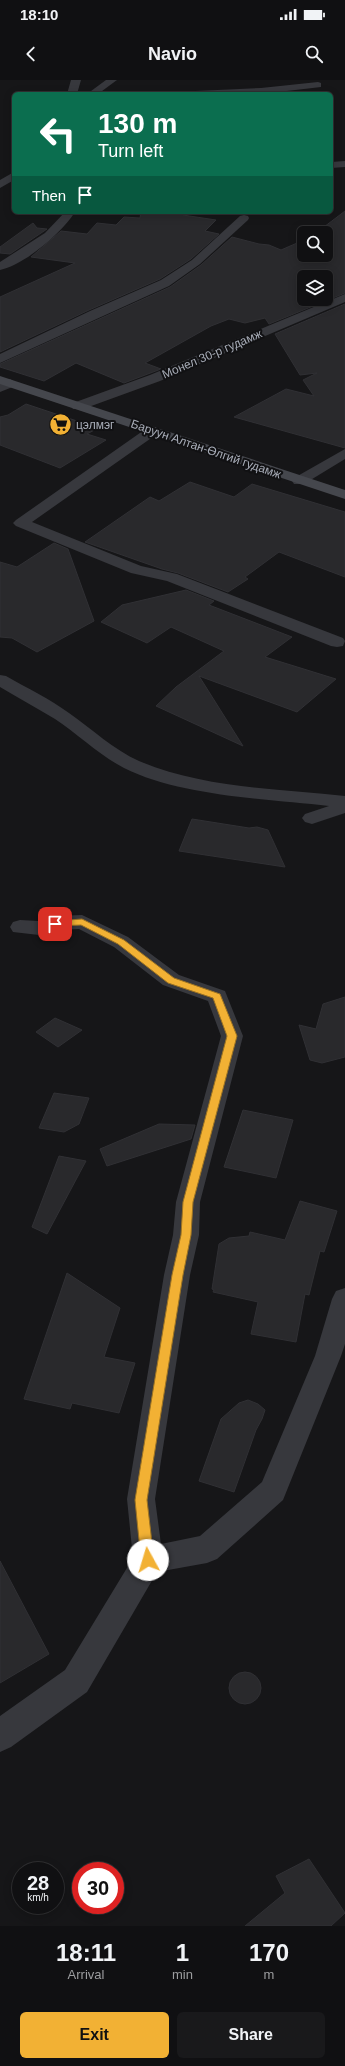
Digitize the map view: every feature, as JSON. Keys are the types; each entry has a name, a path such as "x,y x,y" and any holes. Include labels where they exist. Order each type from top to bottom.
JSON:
{"main road":[{"name":"Баруун Алтан-Өлгий гудамж","path":"3,384 78,406 299,481 345,495"}],"street":[{"path":"73,92 76,80"},
{"path":"95,92 112,80"},
{"path":"239,92 318,86"},
{"path":"333,165 345,164"},
{"path":"0,185 12,176"},
{"path":"0,266 30,251 68,214"},
{"path":"0,359 94,314 165,283 196,262 244,218"},
{"name":"Монел 30-р гудамж","path":"78,406 155,378 345,298"},
{"path":"152,431 21,523 137,570 171,577 337,642"},
{"path":"299,481 345,453"},
{"path":"0,680 62,716 96,742 131,764 172,780 243,791 345,802"},
{"path":"312,818 345,807"},
{"path":"0,1736 76,1681 148,1560 141,1500 177,1275 186,1235 188,1202 232,1036 217,996 171,980 121,942 82,922 55,924 39,928 20,927"},
{"path":"148,1560 207,1549 273,1491 328,1356 345,1299"}],"building":[{"path":"345,211 345,293 333,298 333,270 297,270 297,306 313,306 269,324 265,318 245,323 229,319 211,326 145,363 161,369 124,383 76,363 44,381 0,367 0,364 170,287 201,265 232,237 269,245 281,250 297,243 297,262 333,262 333,226 325,226"},
{"path":"141,214 183,214 216,220 205,231 219,234 191,259 160,279 89,310 0,352 0,297 75,263 31,257 61,231 87,234 97,223 116,225 124,217 140,218"},
{"path":"33,223 37,228 47,229 10,254 0,253 0,247"},
{"path":"345,304 345,448 234,417 286,389 314,396 303,380 317,373 300,375 275,334"},
{"path":"26,404 98,428 87,434 106,440 60,468 0,445 0,417 8,415"},
{"path":"190,482 234,497 252,484 345,512 345,577 279,552 245,577 248,579 228,592 178,573 162,569 85,542 150,497 159,501"},
{"path":"54,543 68,549 94,621 37,652 12,638 0,637 0,562 17,567"},
{"path":"186,590 214,601 209,605 292,637 265,657 336,679 297,712 199,676 243,746 156,706 176,687 224,651 171,627 147,643 101,622 122,605"},
{"path":"192,819 249,828 257,827 268,830 285,867 179,851"},
{"path":"345,997 345,1057 322,1063 310,1060 299,1025 316,1029 323,1004"},
{"path":"55,1018 82,1030 58,1047 36,1032"},
{"path":"54,1093 89,1098 79,1124 64,1132 39,1128"},
{"path":"243,1110 293,1120 276,1178 224,1167"},
{"path":"159,1124 195,1125 191,1139 107,1166 100,1149"},
{"path":"59,1156 86,1161 47,1234 32,1227"},
{"path":"300,1201 337,1211 324,1252 320,1251 309,1295 305,1294 296,1342 251,1334 258,1302 213,1292 214,1290 212,1289 219,1244 229,1238 249,1236 250,1232 285,1240"},
{"path":"67,1273 120,1308 104,1357 135,1363 119,1413 72,1403 70,1409 24,1399"},
{"path":"248,1400 258,1404 265,1410 256,1430 234,1492 199,1481 221,1419 239,1403"},
{"path":"0,1561 49,1654 0,1683"},
{"path":"242,1672 248,1672 257,1676 261,1688 257,1700 248,1704 242,1704 233,1700 229,1691 229,1685 233,1676"},
{"path":"309,1859 345,1913 331,1926 245,1926 285,1893 276,1876"}],"place":[{"name":"цэлмэг","path":"61,425"}],"route":[{"path":"55,924 82,922 121,942 171,980 217,996 232,1036 214,1111 188,1202 186,1235 177,1275 141,1500 148,1560"}]}
